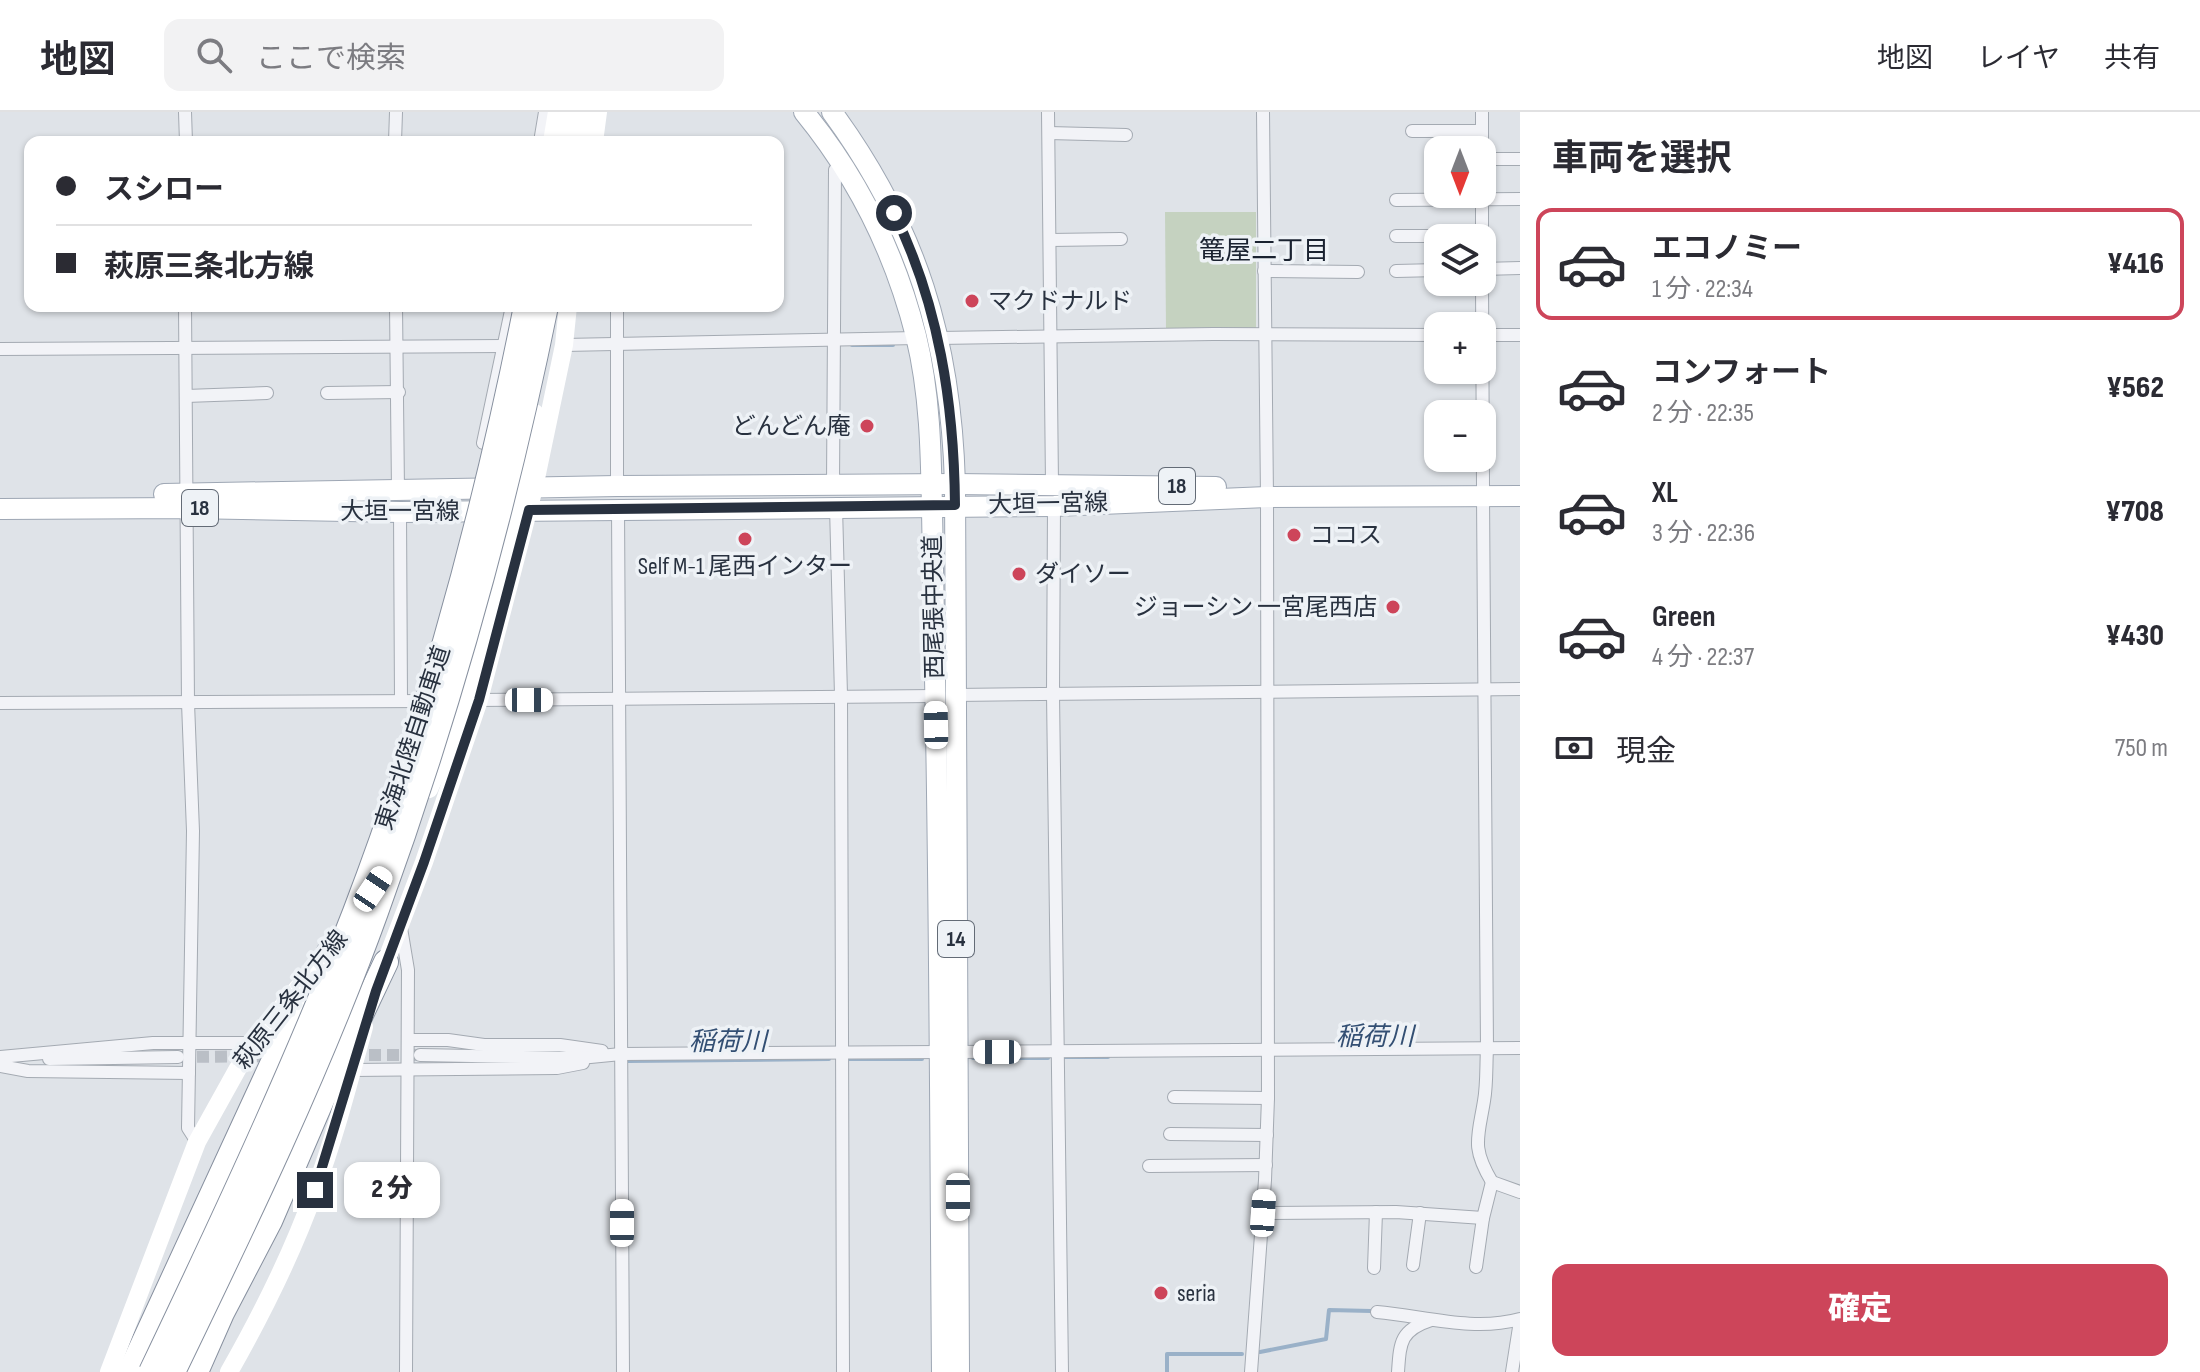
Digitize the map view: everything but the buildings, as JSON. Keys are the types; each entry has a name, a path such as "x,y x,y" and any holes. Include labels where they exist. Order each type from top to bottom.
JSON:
{"highway":[{"path":"556,136 560,112"},
{"path":"576,136 579,112"},
{"name":"東海北陸自動車道","path":"151,1372 289,1076 385,829 415,740 467,561 494,457 525,312"},
{"name":"東海北陸自動車道","path":"173,1372 308,1084 406,829 486,568 545,312"},
{"path":"130,1372 285,1036 329,952"},
{"path":"196,1372 222,1313 270,1221 334,1072 386,962"}],"main road":[{"path":"583,136 586,112"},
{"path":"595,136 598,112"},
{"name":"西尾張中央道","path":"804,112 843,166 881,233 903,289 917,338 930,435 945,695 948,1052 959,1372"},
{"name":"西尾張中央道","path":"832,112 853,140 892,208 919,271 939,338 951,415 955,484 945,695"},
{"name":"萩原三条北方線","path":"526,488 553,312"},
{"name":"萩原三条北方線","path":"229,1372 285,1266 315,1190 386,962 424,862 521,510 564,345 567,312"},
{"name":"大垣一宮線","path":"399,502 526,488 617,486 1052,484 1267,492 1483,491 1520,486"},
{"name":"大垣一宮線","path":"1483,491 1520,496"},
{"name":"大垣一宮線","path":"0,495 188,501 399,502 521,510 1054,506 1267,492"},
{"name":"大垣一宮線","path":"0,509 188,501"},
{"name":"萩原三条北方線","path":"109,1372 197,1142 252,1043 329,952 382,875 414,820 470,700"},
{"name":"西尾張中央道","path":"942,1372 948,1052"}],"street":[{"path":"185,112 186,136"},
{"path":"395,136 396,112"},
{"path":"541,136 545,112"},
{"path":"1048,112 1052,484"},
{"path":"1251,1372 1268,1098 1263,112"},
{"path":"1482,112 1482,136"},
{"path":"1412,131 1482,131"},
{"path":"1049,133 1126,135"},
{"path":"1496,159 1520,159"},
{"path":"833,485 835,170 843,166"},
{"path":"1496,198 1520,199"},
{"path":"1396,200 1424,199"},
{"path":"1396,236 1424,236"},
{"path":"1050,240 1121,239"},
{"path":"1496,269 1520,268"},
{"path":"1396,271 1424,270"},
{"path":"1264,271 1358,272"},
{"path":"185,312 188,703 193,831 188,1128 197,1142"},
{"path":"396,312 401,701"},
{"path":"483,443 511,312"},
{"path":"617,312 617,486"},
{"path":"939,338 1424,335"},
{"path":"1496,335 1520,335"},
{"path":"564,345 917,338"},
{"path":"0,349 504,346"},
{"path":"1482,384 1487,1049 1477,1147 1479,1159 1492,1182 1520,1192"},
{"path":"327,393 399,392"},
{"path":"186,396 267,393"},
{"path":"1054,506 1056,1052 1062,1372"},
{"path":"836,507 841,695 843,1372"},
{"path":"618,508 623,1372"},
{"path":"0,703 1520,689"},
{"path":"401,924 408,970 406,1372"},
{"path":"408,1040 448,1040 484,1045 560,1045 621,1054"},
{"path":"0,1061 40,1051 189,1042 252,1043"},
{"path":"420,1055 580,1058 621,1054 1520,1048"},
{"path":"352,1070 557,1068 621,1054"},
{"path":"0,1061 178,1057"},
{"path":"0,1061 28,1071 189,1073"},
{"path":"1174,1097 1268,1098"},
{"path":"1170,1134 1267,1135"},
{"path":"1149,1166 1266,1165"},
{"path":"1476,1267 1492,1182"},
{"path":"1374,1268 1376,1212"},
{"path":"1263,1213 1420,1213 1483,1218"},
{"path":"1413,1265 1420,1213"},
{"path":"1377,1312 1477,1325 1520,1320 1512,1372"},
{"path":"1398,1372 1404,1336 1417,1324 1431,1320"}],"green space":[{"path":"1165,212 1256,212 1256,331 1166,330"}],"waterway":[{"path":"852,345 893,345"},
{"name":"稲荷川","path":"1062,1057 1108,1057"},
{"name":"稲荷川","path":"973,1058 1048,1058"},
{"name":"稲荷川","path":"628,1061 829,1059"},
{"name":"稲荷川","path":"846,1059 922,1059"},
{"path":"1260,1352 1326,1339 1329,1310 1371,1311"},
{"path":"1167,1372 1167,1354 1242,1354"}],"tunnel":[{"path":"351,1055 417,1055"},
{"path":"179,1057 277,1056"}],"place":[{"name":"マクドナルド","path":"972,301"},
{"name":"どんどん庵","path":"867,426"},
{"name":"ココス","path":"1294,535"},
{"name":"Self M-1 尾西インター","path":"745,539"},
{"name":"ダイソー","path":"1019,574"},
{"name":"ジョーシン 一宮尾西店","path":"1393,607"},
{"name":"seria","path":"1161,1293"}],"district":[{"name":"篭屋二丁目","path":"1264,251"}],"route":[{"path":"315,1190 376,991 479,700 529,510 955,505 954,449 947,376 927,293 894,213"}]}
